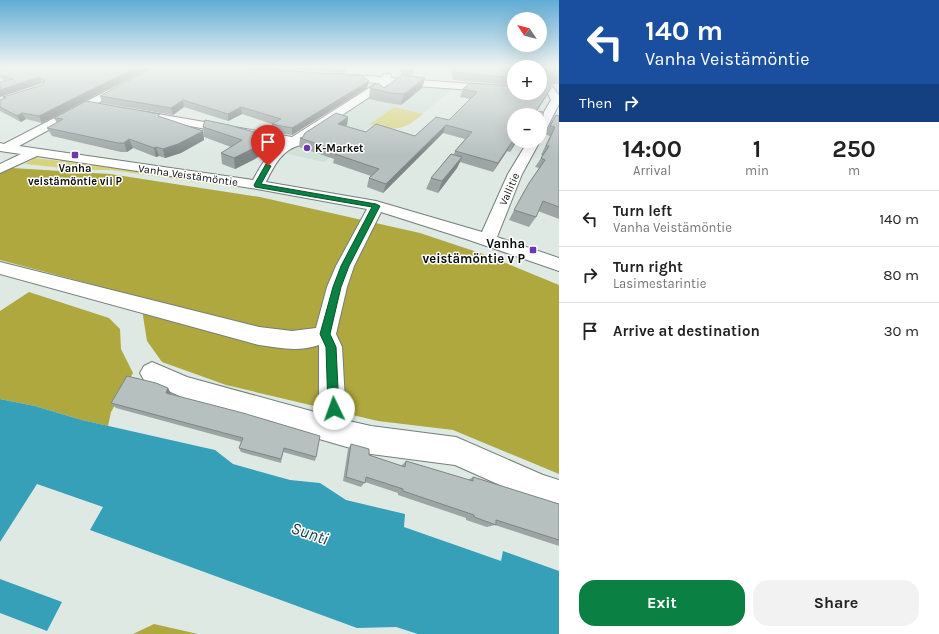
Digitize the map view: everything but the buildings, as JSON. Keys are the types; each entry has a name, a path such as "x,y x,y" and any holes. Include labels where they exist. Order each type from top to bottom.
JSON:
{"street":[{"path":"3,148 104,97"},
{"path":"257,185 271,160 278,152 362,97"},
{"path":"547,117 556,100 556,97"},
{"path":"88,105 107,108"},
{"path":"129,112 295,141"},
{"name":"Vanha Veistämöntie","path":"3,148 257,185 376,206 427,220 559,265"},
{"name":"Vallitie","path":"487,240 515,174 530,148"},
{"path":"0,169 33,153"},
{"path":"338,431 332,401 331,347 325,334 337,287 345,266 376,206"},
{"path":"0,268 259,336 296,341 316,338 325,334"},
{"path":"152,373 191,389 264,412 371,440 456,451 541,489 559,494"}],"shaded area":[{"path":"370,97 443,97 409,125 396,129 377,126 366,129 324,162 284,153"},
{"path":"394,107 423,114 410,124 398,128 386,128 370,124"},
{"path":"35,158 112,167 220,183 219,185 111,170 83,170 25,164"},
{"path":"12,168 110,174 260,197 420,233 486,255 559,285 559,474 453,430 378,421 226,385 162,362 147,341 140,297 0,260 0,173"},
{"path":"29,292 109,318 120,329 121,349 133,373 111,412 108,426 35,406 0,399 0,311"},
{"path":"154,624 198,634 133,634"}],"water":[{"name":"Sunti","path":"0,399 35,406 82,420 215,450 233,464 290,480 320,483 346,500 405,514 404,527 501,561 503,551 559,571 559,634 418,634 396,627 357,628 90,530 103,507 37,484 0,542"},
{"path":"0,579 62,602 47,631 0,613"}],"place":[{"name":"K-Market","path":"307,148"},
{"name":"Vanha veistämöntie vii P","path":"75,155"},
{"name":"Vanha veistämöntie v P","path":"533,250"}],"route":[{"path":"268,166 257,185 376,206 345,266 337,287 325,334 331,347 333,381 332,401 334,409"}]}
